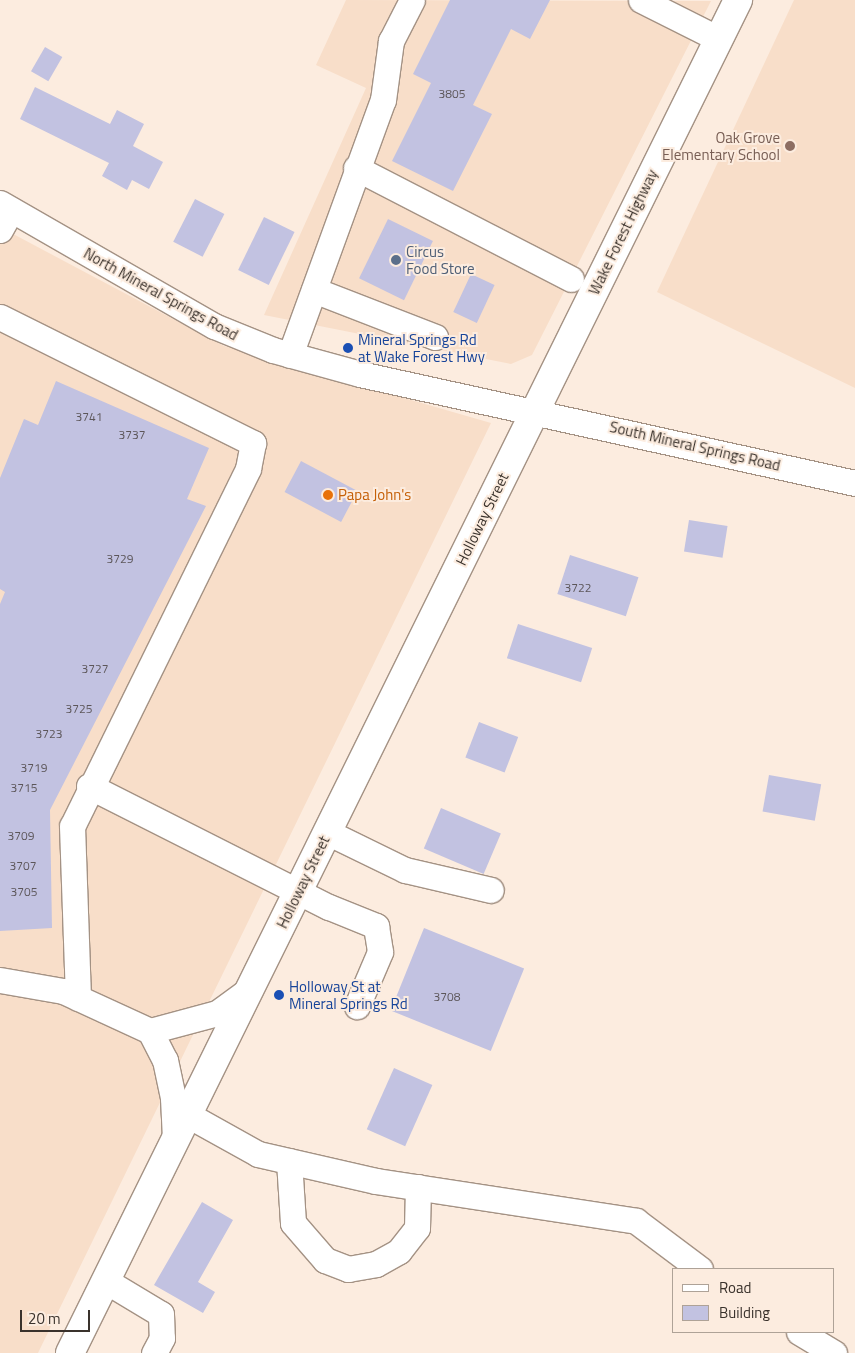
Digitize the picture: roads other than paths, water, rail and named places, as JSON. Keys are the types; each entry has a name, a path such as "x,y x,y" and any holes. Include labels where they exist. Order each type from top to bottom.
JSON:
{"highway":[{"name":"Wake Forest Highway","path":"535,411 738,0"},
{"name":"Holloway Street","path":"70,1353 535,411"}],"street":[{"path":"290,355 356,168 383,100 391,41 412,0"},
{"path":"641,0 718,39"},
{"path":"356,168 571,279"},
{"name":"North Mineral Springs Road","path":"4,214 214,326 290,355 535,411"},
{"path":"314,290 435,337"},
{"path":"0,317 254,443 248,469 90,786 70,836 78,998"},
{"name":"South Mineral Springs Road","path":"535,411 855,483"},
{"path":"90,786 298,892 376,926 381,934 380,952 357,1006"},
{"path":"327,832 405,870 491,890"},
{"path":"0,980 44,984 150,1031 165,1060 174,1098 175,1142"},
{"path":"150,1031 217,1014 250,988"},
{"path":"188,1115 258,1154 418,1186 636,1221 699,1268"},
{"path":"289,1161 293,1223 326,1260 348,1269 376,1264 399,1251 417,1228 418,1186"},
{"path":"106,1281 161,1314 162,1338 154,1353"},
{"path":"801,1333 834,1353"}],"place":[{"name":"Oak Grove Elementary School","path":"790,146"},
{"name":"Circus Food Store","path":"396,260"},
{"name":"Mineral Springs Rd at Wake Forest Hwy","path":"348,348"},
{"name":"Papa John's","path":"328,495"},
{"name":"Holloway St at Mineral Springs Rd","path":"279,995"}]}
